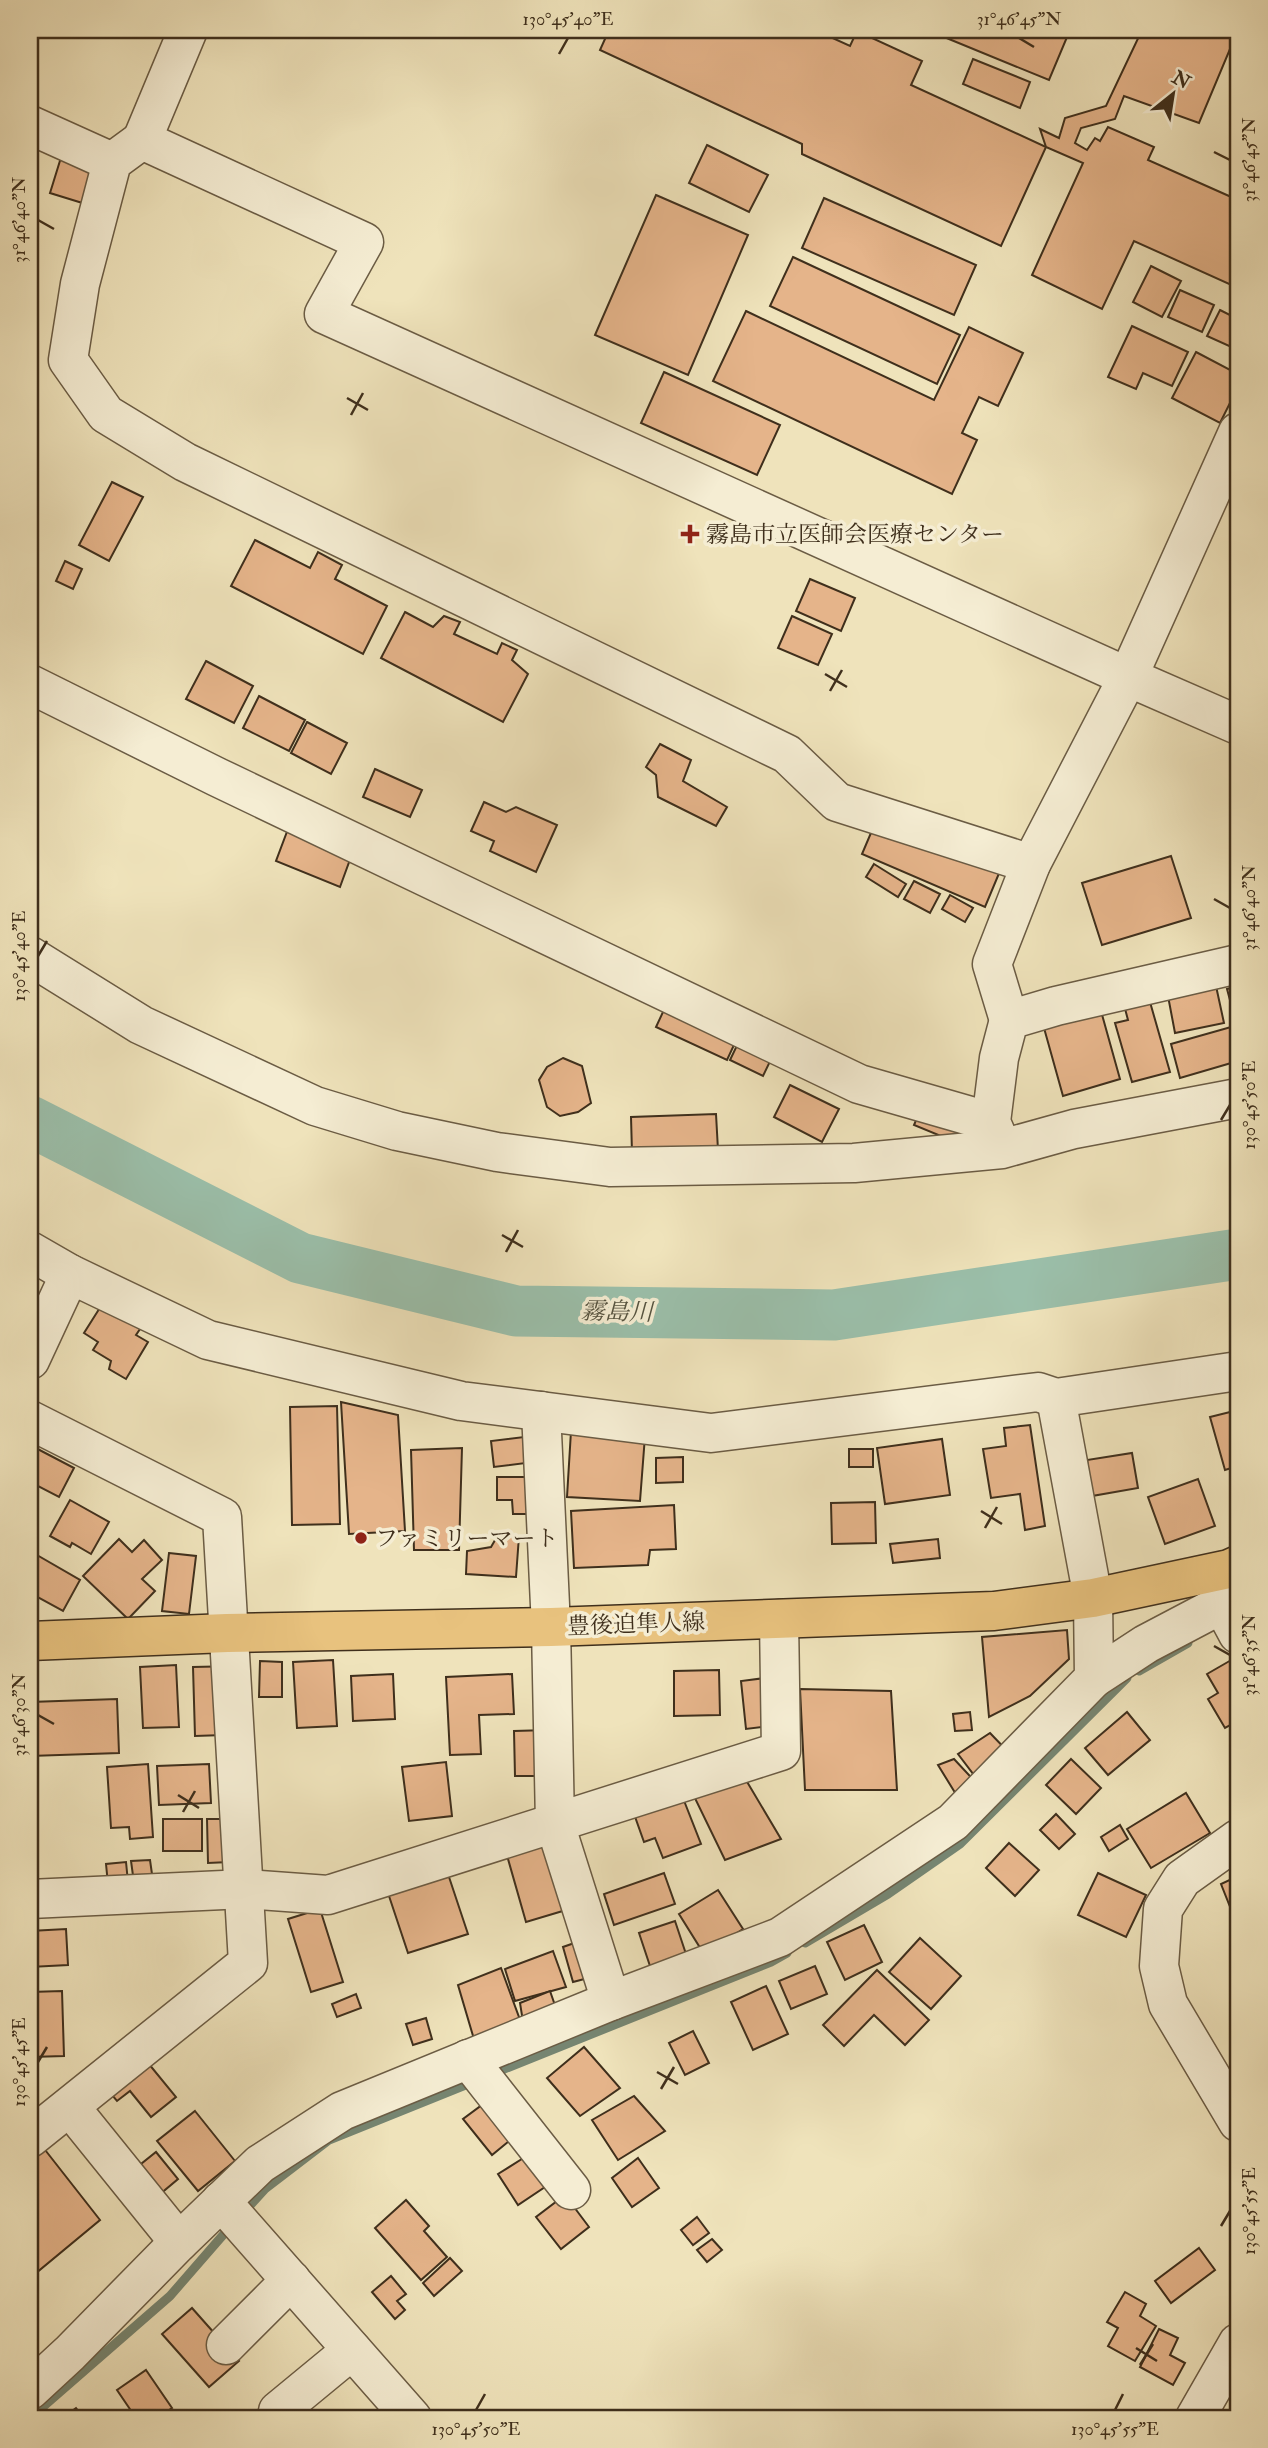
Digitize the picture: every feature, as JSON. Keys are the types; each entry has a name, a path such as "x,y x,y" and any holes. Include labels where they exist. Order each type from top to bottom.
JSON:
{"main road":[{"name":"豊後迫隼人線","path":"30,1641 227,1633 551,1627 994,1611 1093,1598 1238,1565"}],"street":[{"path":"188,30 127,151 80,284 68,360 106,414 185,462 787,754 837,802 1031,864"},
{"path":"30,125 127,151 363,242 324,314 1238,725"},
{"path":"996,1135 999,1059 1009,1020 992,964 1031,864 1128,677 1238,432"},
{"path":"30,684 217,777 859,1084 996,1135"},
{"path":"30,957 141,1025 315,1106 397,1131 497,1152 610,1167 854,1163 996,1135 1074,1129 1238,1098"},
{"path":"1009,1020 1056,1006 1238,964"},
{"path":"30,1251 70,1274 208,1340 461,1401 711,1433 1038,1392 1056,1398 1238,1371"},
{"path":"30,1360 70,1274"},
{"path":"1056,1398 1093,1598 1094,1678"},
{"path":"541,1411 551,1627 555,1824 611,2001"},
{"path":"30,1420 222,1517 248,1963 30,2138"},
{"path":"30,1899 245,1889 328,1895 781,1751 779,1619"},
{"path":"30,2390 179,2242 232,2213 260,2164 342,2111 611,2001 780,1937 850,1893 953,1822 1094,1678 1146,1644 1232,1623"},
{"path":"1238,1839 1182,1878 1163,1909 1159,1966 1168,2004 1238,2122"},
{"path":"469,2060 571,2190"},
{"path":"69,2107 179,2242"},
{"path":"232,2213 412,2418"},
{"path":"226,2345 291,2280"},
{"path":"1195,2418 1238,2343"},
{"path":"278,2411 352,2350"}],"building":[{"path":"609,30 815,30 850,46 857,31 922,61 911,85 1046,147 1001,246 802,154 802,144 600,50"},
{"path":"927,30 1070,30 1049,80"},
{"path":"1142,30 1238,30 1199,123 1124,96 1115,119 1081,128 1075,143 1087,150 1095,138 1100,141 1108,127 1154,147 1148,160 1238,200 1238,288 1134,241 1102,309 1032,275 1083,163 1046,147 1040,129 1059,138 1065,118 1106,106"},
{"path":"973,59 1030,82 1020,108 963,84"},
{"path":"707,145 768,175 749,212 689,183"},
{"path":"63,151 118,169 105,210 50,193"},
{"path":"656,195 748,235 688,375 595,335"},
{"path":"824,198 976,265 954,315 802,248"},
{"path":"793,257 960,335 937,384 770,306"},
{"path":"1151,266 1181,281 1162,317 1133,302"},
{"path":"1180,290 1214,305 1202,332 1168,317"},
{"path":"1220,310 1238,319 1238,350 1207,336"},
{"path":"746,311 934,400 969,327 1023,353 998,406 979,397 962,433 977,440 952,494 713,381"},
{"path":"1132,326 1188,352 1172,386 1143,373 1136,389 1108,377"},
{"path":"1196,352 1238,374 1238,387 1220,423 1172,398"},
{"path":"664,372 780,425 757,475 641,423"},
{"path":"112,482 143,497 109,561 79,545"},
{"path":"255,540 310,568 318,552 342,565 335,579 387,606 363,654 231,586"},
{"path":"65,561 82,569 73,589 56,581"},
{"path":"810,579 855,598 841,631 796,611"},
{"path":"405,612 433,627 444,616 460,622 454,634 497,654 502,643 517,650 512,660 528,674 503,722 381,658"},
{"path":"792,616 832,634 818,665 778,648"},
{"path":"206,661 253,686 234,723 186,699"},
{"path":"259,696 305,720 289,751 243,728"},
{"path":"307,722 347,743 331,774 291,753"},
{"path":"660,744 691,760 683,781 727,807 716,826 658,797 656,775 646,767"},
{"path":"375,769 422,790 410,817 363,797"},
{"path":"484,802 506,812 516,807 557,825 536,872 490,851 494,841 471,831"},
{"path":"876,821 1000,871 985,907 862,854"},
{"path":"288,829 352,854 340,887 276,861"},
{"path":"1171,856 1191,918 1102,945 1082,883"},
{"path":"874,864 906,884 898,897 866,877"},
{"path":"914,881 940,894 930,913 904,899"},
{"path":"950,895 973,908 965,922 942,909"},
{"path":"677,982 748,1015 727,1060 656,1027"},
{"path":"1216,986 1224,1023 1175,1033 1168,996"},
{"path":"1238,986 1238,1030 1227,989"},
{"path":"1148,995 1170,1072 1132,1082 1115,1023 1128,1020 1123,1001"},
{"path":"1101,1011 1120,1079 1063,1096 1044,1028"},
{"path":"1231,1027 1238,1061 1180,1078 1171,1044"},
{"path":"742,1035 775,1051 763,1076 730,1060"},
{"path":"563,1058 582,1066 591,1103 578,1112 560,1116 547,1107 539,1080 547,1067"},
{"path":"790,1085 839,1109 822,1142 774,1117"},
{"path":"927,1095 966,1135 948,1139 914,1125"},
{"path":"716,1114 718,1150 632,1153 631,1117"},
{"path":"101,1306 140,1329 136,1335 148,1342 126,1379 109,1369 111,1361 93,1350 98,1342 84,1333"},
{"path":"341,1402 398,1415 405,1531 349,1534"},
{"path":"337,1406 340,1524 292,1525 290,1407"},
{"path":"1238,1410 1238,1466 1225,1470 1210,1417"},
{"path":"1030,1425 1045,1526 1025,1530 1020,1494 991,1498 983,1449 1006,1446 1004,1428"},
{"path":"571,1431 645,1436 640,1501 567,1497"},
{"path":"532,1436 534,1462 494,1467 491,1441"},
{"path":"942,1439 950,1495 885,1504 877,1448"},
{"path":"30,1445 74,1468 59,1497 30,1482"},
{"path":"462,1448 459,1550 414,1550 411,1450"},
{"path":"849,1449 873,1449 873,1467 849,1467"},
{"path":"1132,1453 1138,1488 1092,1496 1087,1460"},
{"path":"683,1457 683,1482 656,1483 656,1458"},
{"path":"497,1477 528,1477 541,1514 513,1514 512,1500 497,1500"},
{"path":"1198,1479 1215,1526 1165,1544 1148,1497"},
{"path":"70,1500 109,1522 91,1554 72,1543 70,1547 50,1536"},
{"path":"875,1502 876,1543 832,1544 831,1503"},
{"path":"674,1505 676,1549 650,1550 648,1565 574,1568 571,1511"},
{"path":"498,1535 519,1536 516,1577 466,1574 467,1551 491,1547"},
{"path":"119,1539 132,1552 144,1540 162,1560 142,1579 155,1591 128,1619 83,1576"},
{"path":"938,1539 940,1558 893,1563 890,1544"},
{"path":"30,1551 80,1580 63,1611 30,1593"},
{"path":"169,1553 196,1556 189,1614 162,1611"},
{"path":"1067,1630 1069,1659 1030,1696 989,1717 982,1637"},
{"path":"1233,1659 1238,1668 1238,1721 1225,1728 1208,1699 1218,1693 1207,1674"},
{"path":"333,1660 337,1726 297,1728 293,1662"},
{"path":"260,1661 282,1662 282,1697 259,1697"},
{"path":"176,1665 179,1727 143,1728 140,1667"},
{"path":"238,1666 224,1735 195,1736 193,1667"},
{"path":"719,1670 720,1715 674,1716 674,1671"},
{"path":"393,1674 395,1719 353,1721 351,1676"},
{"path":"512,1674 514,1714 479,1715 481,1754 450,1755 446,1677"},
{"path":"773,1677 779,1725 746,1729 741,1681"},
{"path":"800,1689 891,1691 897,1790 805,1790"},
{"path":"117,1699 119,1753 30,1756 30,1702"},
{"path":"970,1712 972,1730 955,1731 953,1714"},
{"path":"1127,1712 1150,1740 1108,1775 1085,1748"},
{"path":"548,1730 549,1776 515,1776 514,1731"},
{"path":"990,1733 1012,1756 980,1783 958,1754"},
{"path":"954,1759 981,1788 962,1804 938,1765"},
{"path":"1071,1759 1101,1788 1076,1814 1046,1785"},
{"path":"446,1762 452,1816 409,1821 402,1767"},
{"path":"148,1764 153,1837 130,1839 129,1827 111,1828 107,1767"},
{"path":"209,1764 211,1803 159,1805 157,1766"},
{"path":"743,1775 781,1839 725,1860 690,1788"},
{"path":"681,1793 701,1844 663,1858 655,1838 644,1842 633,1811"},
{"path":"1186,1793 1210,1833 1151,1868 1127,1829"},
{"path":"30,1794 35,1794 35,1823 30,1823"},
{"path":"1056,1814 1075,1834 1059,1849 1040,1830"},
{"path":"163,1819 202,1819 202,1851 163,1851"},
{"path":"207,1819 229,1819 229,1862 208,1863"},
{"path":"1120,1825 1128,1839 1109,1851 1101,1837"},
{"path":"545,1840 566,1910 526,1922 506,1852"},
{"path":"1009,1843 1039,1870 1015,1896 986,1868"},
{"path":"150,1860 153,1881 134,1883 131,1861"},
{"path":"126,1862 128,1882 108,1884 106,1864"},
{"path":"664,1873 675,1904 614,1925 604,1894"},
{"path":"1098,1873 1146,1895 1126,1937 1078,1915"},
{"path":"448,1874 468,1934 408,1953 388,1893"},
{"path":"1238,1876 1238,1927 1221,1884"},
{"path":"718,1890 743,1929 704,1954 679,1914"},
{"path":"320,1909 343,1982 311,1992 288,1919"},
{"path":"675,1921 687,1957 651,1969 639,1933"},
{"path":"864,1925 882,1962 845,1980 827,1942"},
{"path":"66,1929 68,1965 30,1967 30,1931"},
{"path":"600,1934 611,1972 573,1982 563,1947"},
{"path":"920,1938 961,1976 931,2009 889,1972"},
{"path":"553,1951 566,1987 515,2001 505,1969"},
{"path":"815,1966 827,1994 791,2009 779,1981"},
{"path":"501,1968 523,2028 476,2046 458,1985"},
{"path":"877,1970 929,2020 905,2045 874,2015 844,2046 823,2025"},
{"path":"766,1986 788,2034 753,2050 731,2002"},
{"path":"62,1991 64,2056 30,2057 30,1992"},
{"path":"550,1991 558,2014 524,2028 520,2003"},
{"path":"356,1994 361,2008 337,2017 332,2004"},
{"path":"426,2018 432,2039 413,2045 406,2024"},
{"path":"693,2031 709,2063 685,2075 669,2043"},
{"path":"584,2047 620,2088 580,2116 547,2078"},
{"path":"144,2058 176,2097 151,2117 130,2091 117,2101 106,2088"},
{"path":"634,2096 665,2131 618,2160 592,2120"},
{"path":"486,2102 514,2137 492,2155 463,2119"},
{"path":"195,2111 235,2161 198,2191 157,2141"},
{"path":"42,2146 100,2220 30,2278 30,2156"},
{"path":"156,2152 178,2179 153,2200 131,2172"},
{"path":"525,2157 545,2187 518,2205 498,2174"},
{"path":"638,2158 659,2188 632,2207 612,2178"},
{"path":"565,2195 589,2227 561,2249 536,2217"},
{"path":"406,2200 429,2226 424,2231 447,2257 421,2280 375,2228"},
{"path":"697,2217 709,2233 693,2245 681,2230"},
{"path":"712,2239 722,2250 707,2262 697,2250"},
{"path":"1199,2248 1215,2270 1171,2303 1155,2281"},
{"path":"450,2258 462,2271 434,2296 423,2283"},
{"path":"391,2276 406,2294 397,2301 405,2310 395,2319 372,2292"},
{"path":"1125,2292 1146,2304 1140,2316 1156,2326 1135,2361 1108,2346 1118,2328 1107,2322"},
{"path":"192,2308 239,2361 209,2387 162,2334"},
{"path":"1159,2329 1178,2338 1170,2355 1185,2363 1173,2385 1140,2367"},
{"path":"146,2370 172,2408 157,2418 136,2418 117,2390"},
{"path":"76,2408 84,2418 62,2418"}],"waterway":[{"name":"霧島川","path":"30,1121 300,1258 516,1311 834,1315 1238,1254"},
{"path":"1139,1671 1188,1643"},
{"path":"805,1943 888,1894 960,1844 1127,1678"},
{"path":"492,2074 771,1962 787,1953"},
{"path":"244,2212 265,2189 329,2140 473,2082"},
{"path":"30,2418 170,2296 230,2227"}],"place":[{"name":"霧島市立医師会医療センター","path":"690,534"},
{"name":"ファミリーマート","path":"361,1538"}]}
